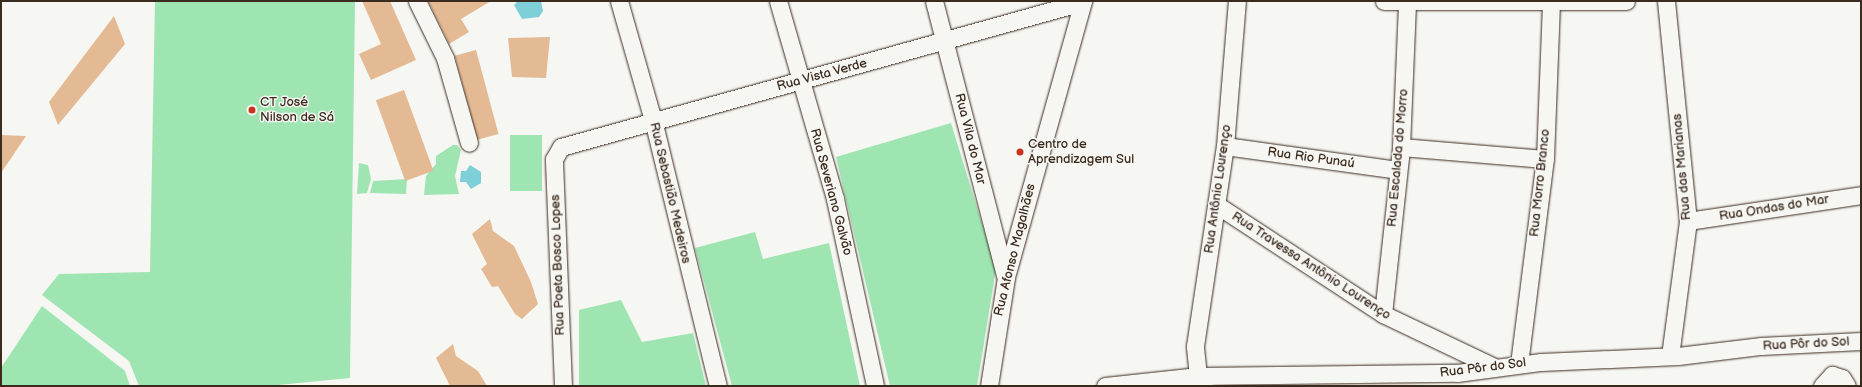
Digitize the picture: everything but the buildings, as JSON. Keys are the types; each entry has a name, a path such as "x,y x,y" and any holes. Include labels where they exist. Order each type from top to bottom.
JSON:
{"street":[{"path":"417,1 446,58 469,142"},
{"name":"Rua Sebastião Medeiros","path":"619,1 653,120 718,386"},
{"name":"Rua Severiano Galvão","path":"778,1 799,82 835,198 875,386"},
{"name":"Rua Vila do Mar","path":"934,1 1006,277"},
{"name":"Rua Antônio Lourenço","path":"1202,381 1195,346 1225,146 1237,1"},
{"path":"1384,1 1551,3 1626,1"},
{"name":"Rua Escalada do Morro","path":"1383,314 1397,170 1401,147 1407,1"},
{"name":"Rua das Marianas","path":"1666,1 1688,221 1670,356"},
{"name":"Rua Vista Verde","path":"561,147 653,120 799,82 1082,2"},
{"name":"Rua Afonso Magalhães","path":"989,386 1006,277 1082,2"},
{"name":"Rua Morro Branco","path":"1519,364 1545,159 1551,3"},
{"name":"Rua Rio Punaú","path":"1225,146 1397,170"},
{"name":"Rua Poeta Bosco Lopes","path":"561,147 554,159 563,386"},
{"path":"1401,147 1545,159"},
{"name":"Rua Ondas do Mar","path":"1688,221 1861,195"},
{"name":"Rua Travessa Antônio Lourenço","path":"1217,205 1383,314 1492,366"},
{"name":"Rua Pôr do Sol","path":"1105,386 1202,381 1248,381 1421,375 1492,366 1670,356 1760,346 1861,341"},
{"path":"1822,386 1832,375 1842,378 1846,386"}],"green space":[{"name":"CT José Nilson de Sá","path":"155,1 355,1 350,378 268,386 139,386 129,361 42,295 59,274 150,272"},
{"path":"951,123 996,269 977,386 890,386 836,157"},
{"path":"510,135 542,135 542,191 510,191"},
{"path":"453,145 457,145 461,150 455,176 459,194 424,195 426,176 436,164 436,156"},
{"path":"359,163 368,165 371,179 367,193 357,194"},
{"path":"407,179 406,194 370,193 373,181"},
{"path":"755,232 763,259 829,243 860,386 732,386 695,248"},
{"path":"621,300 642,342 693,333 706,386 579,386 579,310"},
{"path":"42,306 125,371 130,386 1,386 1,368"}],"water":[{"path":"518,1 541,1 543,11 539,17 522,19 514,5"},
{"path":"470,165 481,172 481,183 471,189 466,182 460,182 461,171 466,171"}],"place":[{"name":"CT José Nilson de Sá","path":"252,110"},
{"name":"Centro de Aprendizagem Sul","path":"1020,152"}]}
